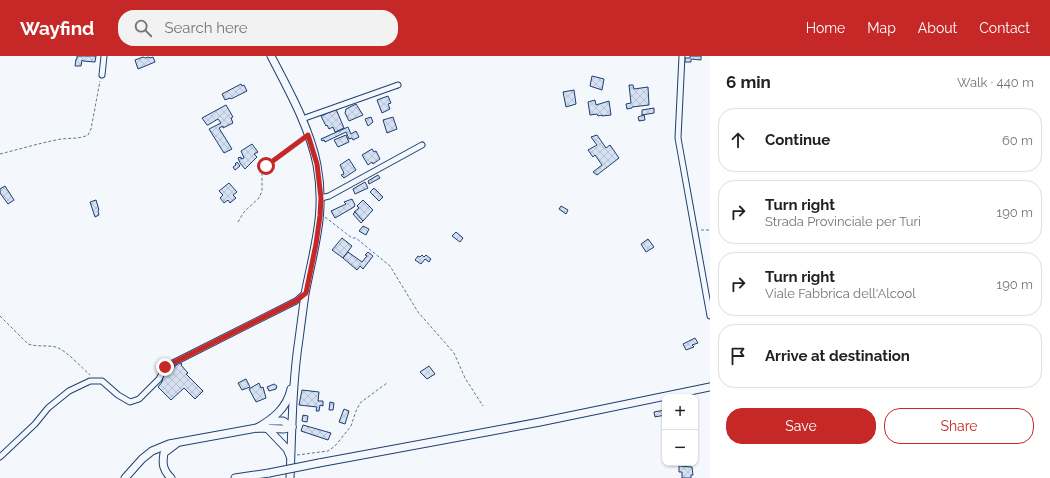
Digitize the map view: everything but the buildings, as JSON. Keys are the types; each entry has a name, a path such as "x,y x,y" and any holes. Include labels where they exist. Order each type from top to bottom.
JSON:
{"main road":[{"path":"257,428 270,421 283,408 289,396 306,293 316,244 321,198 317,164 308,135 302,119 271,56"},
{"path":"276,66 278,56"},
{"path":"289,478 295,365"},
{"path":"235,478 540,422 708,387"},
{"path":"270,421 283,421 292,428"},
{"path":"125,478 142,459 152,451 169,444 257,428 292,428"},
{"path":"268,429 287,448 291,460"},
{"path":"171,478 163,468 164,453 180,442"}],"street":[{"path":"102,75 104,56"},
{"path":"682,56 678,138 683,171 696,230 710,316"},
{"path":"302,119 398,85"},
{"path":"321,198 329,196 422,145"},
{"path":"0,457 35,424 48,408 69,391 90,381 102,381 118,395 130,402 139,399 159,379 165,367 296,301 306,293"}],"path":[{"path":"0,154 61,139 88,135 91,129 102,75"},
{"path":"238,222 244,212 259,198 262,191 262,172 266,166 308,135"},
{"path":"320,216 326,218 352,238 356,238 390,266 418,312 454,353 465,378 483,406"},
{"path":"696,230 710,230"},
{"path":"0,316 28,344 34,346 55,347 62,350 97,381"},
{"path":"291,460 328,451 336,446 351,426 360,403 387,383"}],"route":[{"path":"165,367 296,301 306,293 316,244 321,198 317,164 308,135 266,166"}]}
